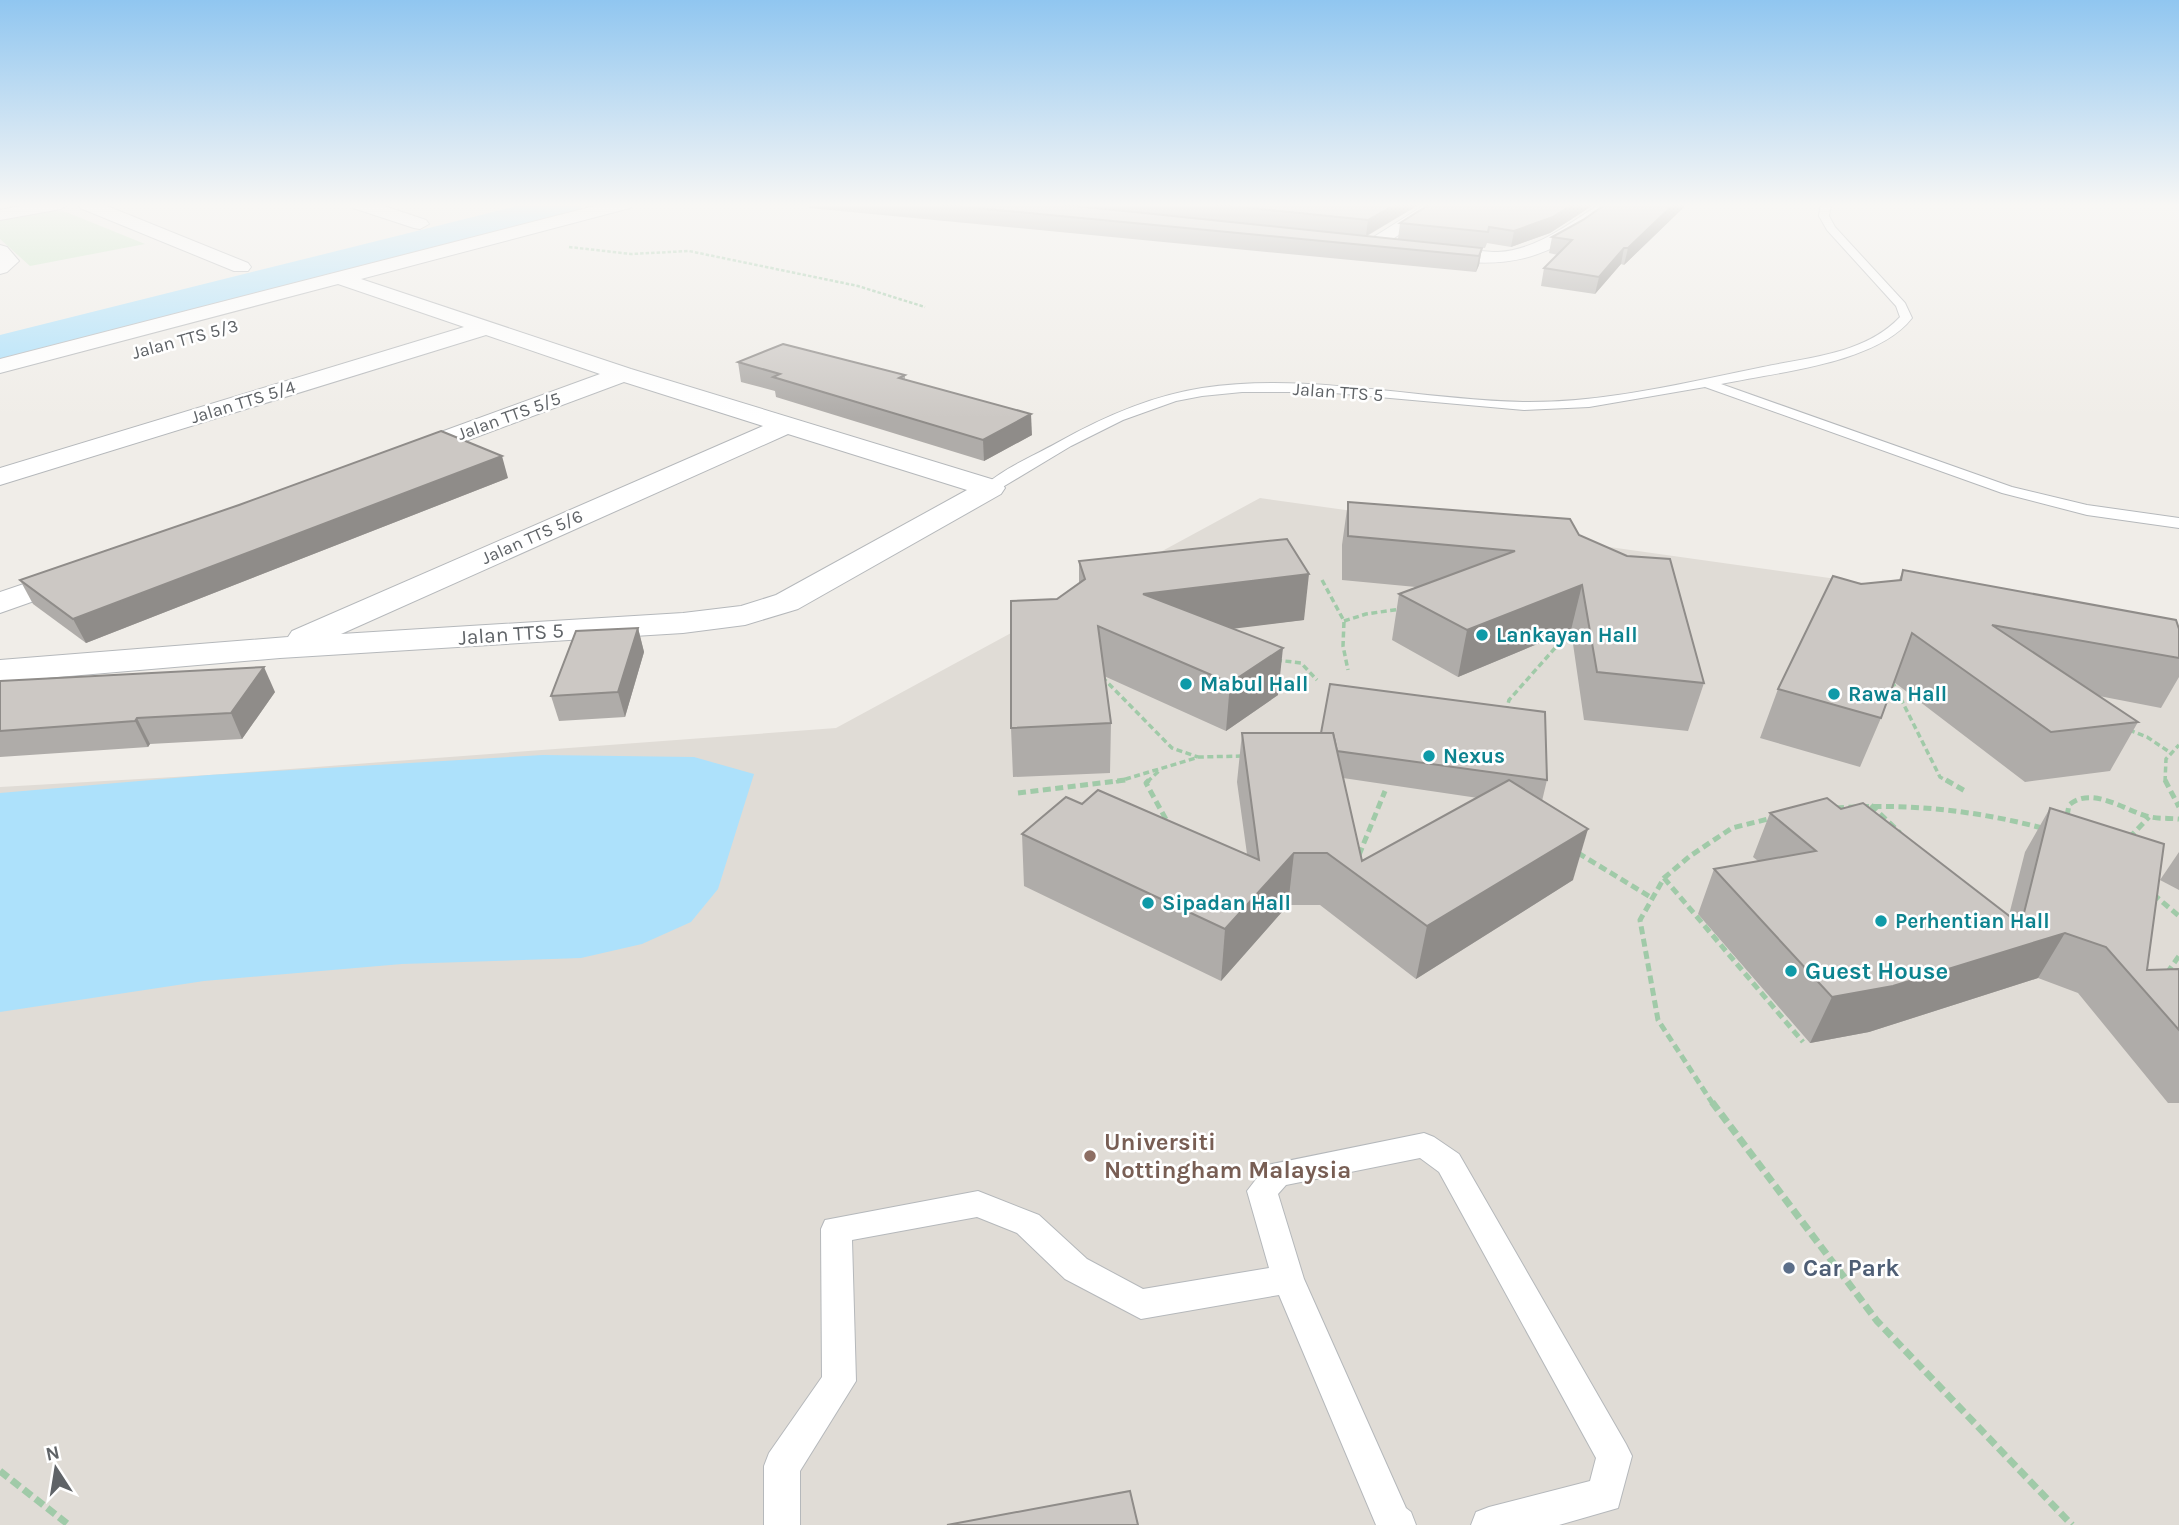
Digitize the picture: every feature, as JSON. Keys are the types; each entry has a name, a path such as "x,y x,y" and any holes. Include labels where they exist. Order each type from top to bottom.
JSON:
{"street":[{"path":"0,366 349,275"},
{"path":"338,278 784,426 991,488"},
{"name":"Jalan TTS 5/3","path":"53,375 371,290"},
{"name":"Jalan TTS 5/4","path":"0,477 485,328"},
{"name":"Jalan TTS 5/5","path":"377,465 623,374"},
{"name":"Jalan TTS 5/6","path":"280,649 784,426"},
{"name":"Jalan TTS 5","path":"0,671 280,649 684,623 745,615 803,595 991,488"},
{"path":"0,603 104,565"}],"lane":[{"name":"Jalan TTS 5","path":"991,488 1089,430 1136,408 1201,392 1257,387 1296,388 1483,404 1597,403 1858,348 1899,328 1906,318 1902,305 1874,275"},
{"path":"1705,382 2007,490 2087,510 2179,523"},
{"path":"1398,1525 1393,1521 1288,1279 1262,1191 1277,1174 1424,1145 1449,1163 1614,1456 1605,1495 1489,1525"},
{"path":"782,1525 782,1466 839,1381 836,1229 978,1204 1028,1224 1076,1269 1141,1304 1288,1279"}],"path":[{"path":"807,275 858,286 925,307"},
{"path":"1322,580 1344,621 1343,646 1348,670"},
{"path":"1344,621 1366,614 1404,609"},
{"path":"1506,712 1509,701 1571,630"},
{"path":"1274,659 1301,663 1317,680"},
{"path":"1098,673 1172,748 1199,757"},
{"path":"1892,680 1940,777 1965,791"},
{"path":"2122,727 2147,737 2171,753"},
{"path":"2179,745 2171,753 2162,775 2171,798 2179,807"},
{"path":"1018,793 1124,780 1199,757 1249,756"},
{"path":"1160,769 1146,783 1170,828"},
{"path":"1357,860 1385,791"},
{"path":"2073,822 2067,816 2067,807 2071,801 2082,798 2100,799 2149,817 2179,819"},
{"path":"1831,808 1870,805 1948,811 2047,830"},
{"path":"1870,805 1906,841"},
{"path":"1781,816 1732,828 1690,856 1664,878 1640,920 1658,1020 1700,1087 1877,1321 2072,1525"},
{"path":"2122,847 2149,817"},
{"path":"1571,849 1652,898"},
{"path":"1664,878 1804,1042"},
{"path":"2146,887 2160,903 2179,916"},
{"path":"2164,978 2179,956"},
{"path":"0,1471 69,1525"}],"shaded area":[{"name":"Universiti Nottingham Malaysia","path":"1260,498 2179,627 2179,1525 0,1525 0,787 209,775 836,728"}],"water":[{"path":"543,755 694,757 754,774 718,889 691,922 642,944 581,958 402,964 204,981 0,1012 0,793 209,775"}],"building":[{"path":"783,344 905,375 899,378 1031,414 983,440 773,377 780,374 738,362"},
{"path":"441,431 502,456 73,619 20,580 239,505"},
{"path":"1348,502 1570,519 1579,535 1627,556 1670,559 1704,683 1597,672 1582,585 1467,630 1399,594 1515,551 1348,536"},
{"path":"1287,539 1309,574 1143,594 1283,648 1230,683 1098,626 1111,723 1011,728 1011,601 1057,599 1085,579 1079,561"},
{"path":"1903,570 2176,620 2179,629 2179,658 1992,625 2138,722 2051,732 1912,633 1881,718 1778,689 1833,576 1861,584 1901,580"},
{"path":"638,628 618,692 551,696 576,631"},
{"path":"264,667 231,713 137,718 135,721 0,731 0,681"},
{"path":"1330,684 1545,712 1547,780 1337,751 1333,733 1321,733"},
{"path":"1242,733 1333,733 1362,861 1509,780 1588,829 1427,926 1327,853 1294,853 1225,929 1022,834 1066,797 1082,804 1098,790 1259,860"},
{"path":"1827,798 1841,809 1863,803 2021,925 2050,808 2164,844 2147,970 2179,969 2179,1030 2106,947 2065,933 1893,986 1832,997 1714,869 1816,851 1770,813"},
{"path":"1130,1491 1138,1525 947,1525"}],"waterway":[{"path":"0,348 287,275"}],"place":[{"name":"Lankayan Hall","path":"1482,635"},
{"name":"Mabul Hall","path":"1186,684"},
{"name":"Rawa Hall","path":"1834,694"},
{"name":"Nexus","path":"1429,756"},
{"name":"Sipadan Hall","path":"1148,903"},
{"name":"Perhentian Hall","path":"1881,921"},
{"name":"Guest House","path":"1791,971"},
{"name":"Universiti Nottingham Malaysia","path":"1090,1156"},
{"name":"Car Park","path":"1789,1268"}]}
